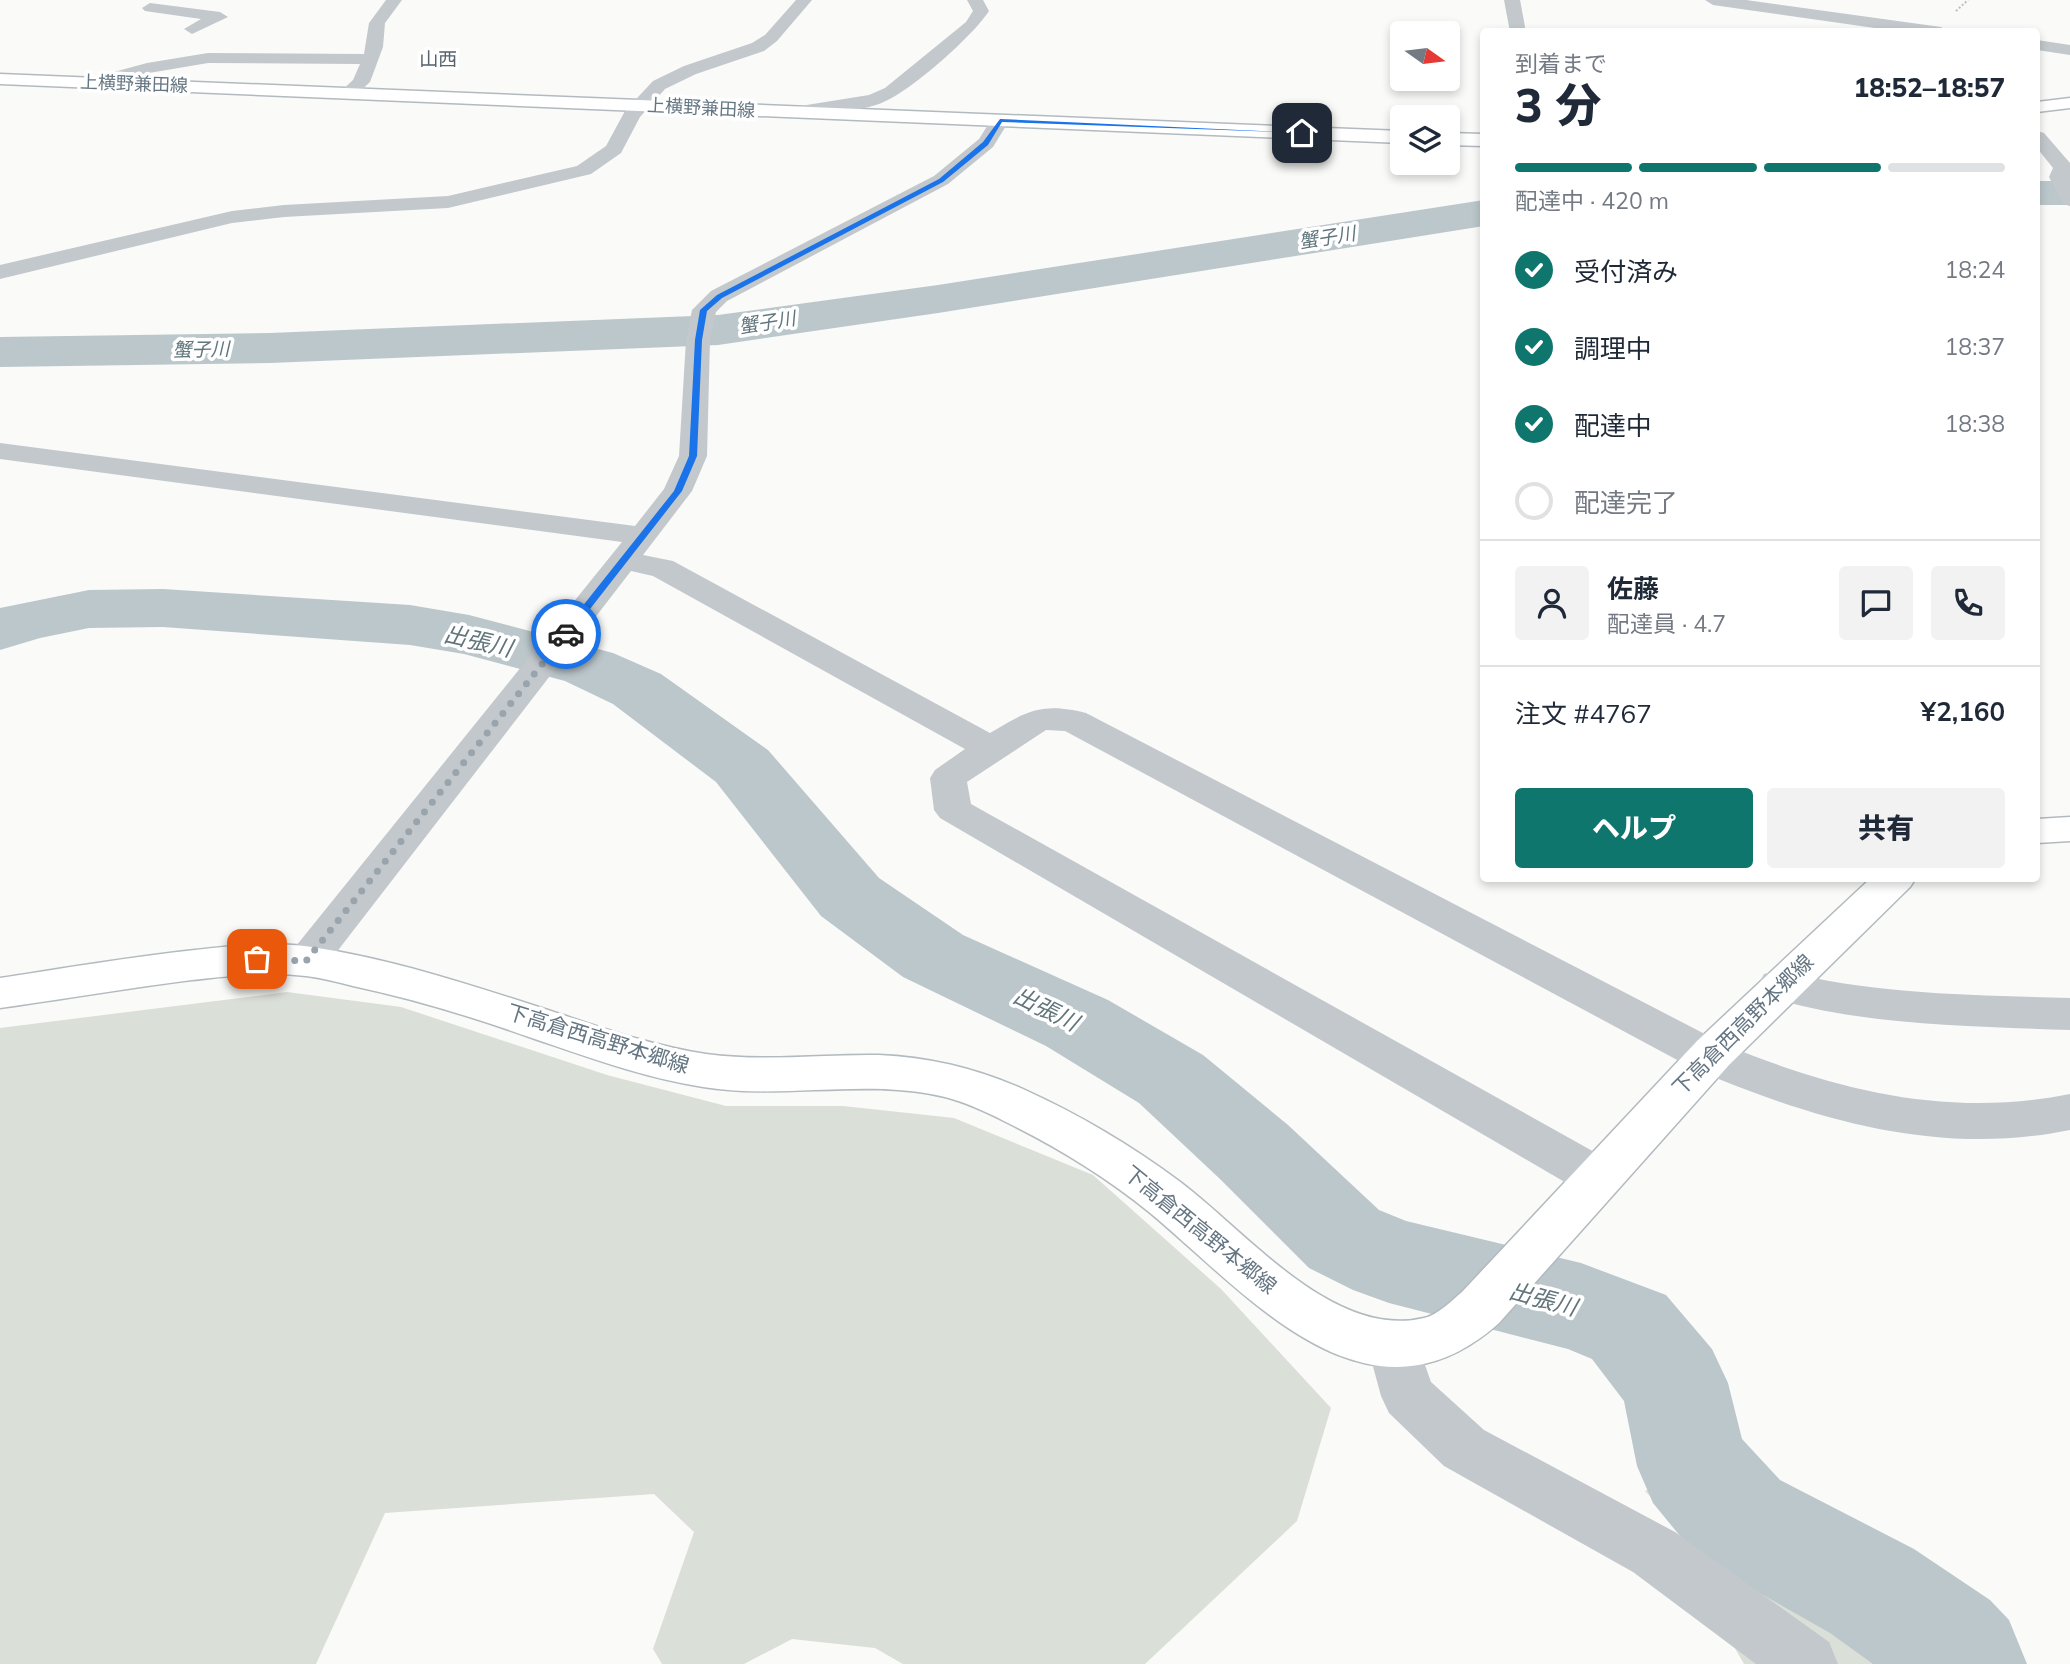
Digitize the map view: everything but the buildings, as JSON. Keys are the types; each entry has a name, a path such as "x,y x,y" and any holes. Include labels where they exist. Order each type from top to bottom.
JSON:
{"main road":[{"name":"上横野兼田線","path":"0,79 1390,137"},
{"path":"2040,107 2070,103"},
{"path":"1460,139 1480,140"},
{"path":"2040,831 2070,830"},
{"name":"下高倉西高野本郷線","path":"0,993 164,968 257,959 306,961 424,986 625,1052 704,1070 751,1076 871,1071 918,1075 974,1088 1031,1113 1095,1149 1164,1196 1296,1308 1344,1335 1394,1348 1437,1340 1481,1308 1597,1177 1779,985 1892,882"}],"street":[{"path":"171,0 145,10 220,17 192,29"},
{"path":"348,93 361,82 375,47 377,23 394,0"},
{"path":"0,272 232,217 284,211 448,202 584,170 614,149 639,105 659,86 673,77 758,47 771,38 804,0"},
{"path":"794,112 873,100 891,92 972,24 981,11 975,0"},
{"path":"1512,0 1517,28"},
{"path":"1713,0 1912,28"},
{"path":"2040,45 2070,50"},
{"path":"94,83 147,68 208,58 370,59"},
{"path":"306,961 678,491 693,456 700,332 704,310 719,296 941,180 986,143 1000,121"},
{"path":"2040,140 2057,157 2063,168 2059,177 2066,193"},
{"path":"0,451 634,549 662,568 990,748"},
{"path":"1597,1177 953,810 948,778 990,748 1039,719 1073,721 1710,1057 1765,1081 1837,1102 1925,1120 2023,1121 2070,1112"},
{"path":"1779,985 1809,995 1864,1003 2070,1014"},
{"path":"1394,1348 1408,1396 1464,1448 1654,1552 1807,1664"}],"shaded area":[{"path":"287,992 401,1007 607,1075 726,1106 843,1106 954,1118 1093,1175 1221,1289 1331,1408 1297,1521 1145,1664 903,1664 875,1648 792,1639 744,1664 662,1664 653,1649 694,1532 654,1494 385,1513 316,1664 0,1664 0,1028"},
{"path":"1674,1478 1720,1528 1786,1572 1889,1629 1935,1664 1744,1664 1733,1645 1715,1563 1645,1491"}],"waterway":[{"name":"蟹子川","path":"2040,193 2070,193"},
{"name":"蟹子川","path":"0,352 270,348 718,330 938,299 1480,214"},
{"name":"出張川","path":"0,630 25,621 89,609 163,608 410,625 469,635 589,667 637,689 742,766 850,897 933,956 1077,1023 1171,1079 1254,1152 1344,1239 1389,1260 1581,1308 1629,1327 1674,1383 1693,1466 1739,1519 1872,1591 1947,1643 1965,1664"}],"way so far":[{"path":"257,959 306,961 566,634"}],"district":[{"name":"山西","path":"438,59"}],"route":[{"path":"566,634 678,491 693,456 698,340 704,310 719,296 941,180 986,143 1000,121 1302,133"}]}
